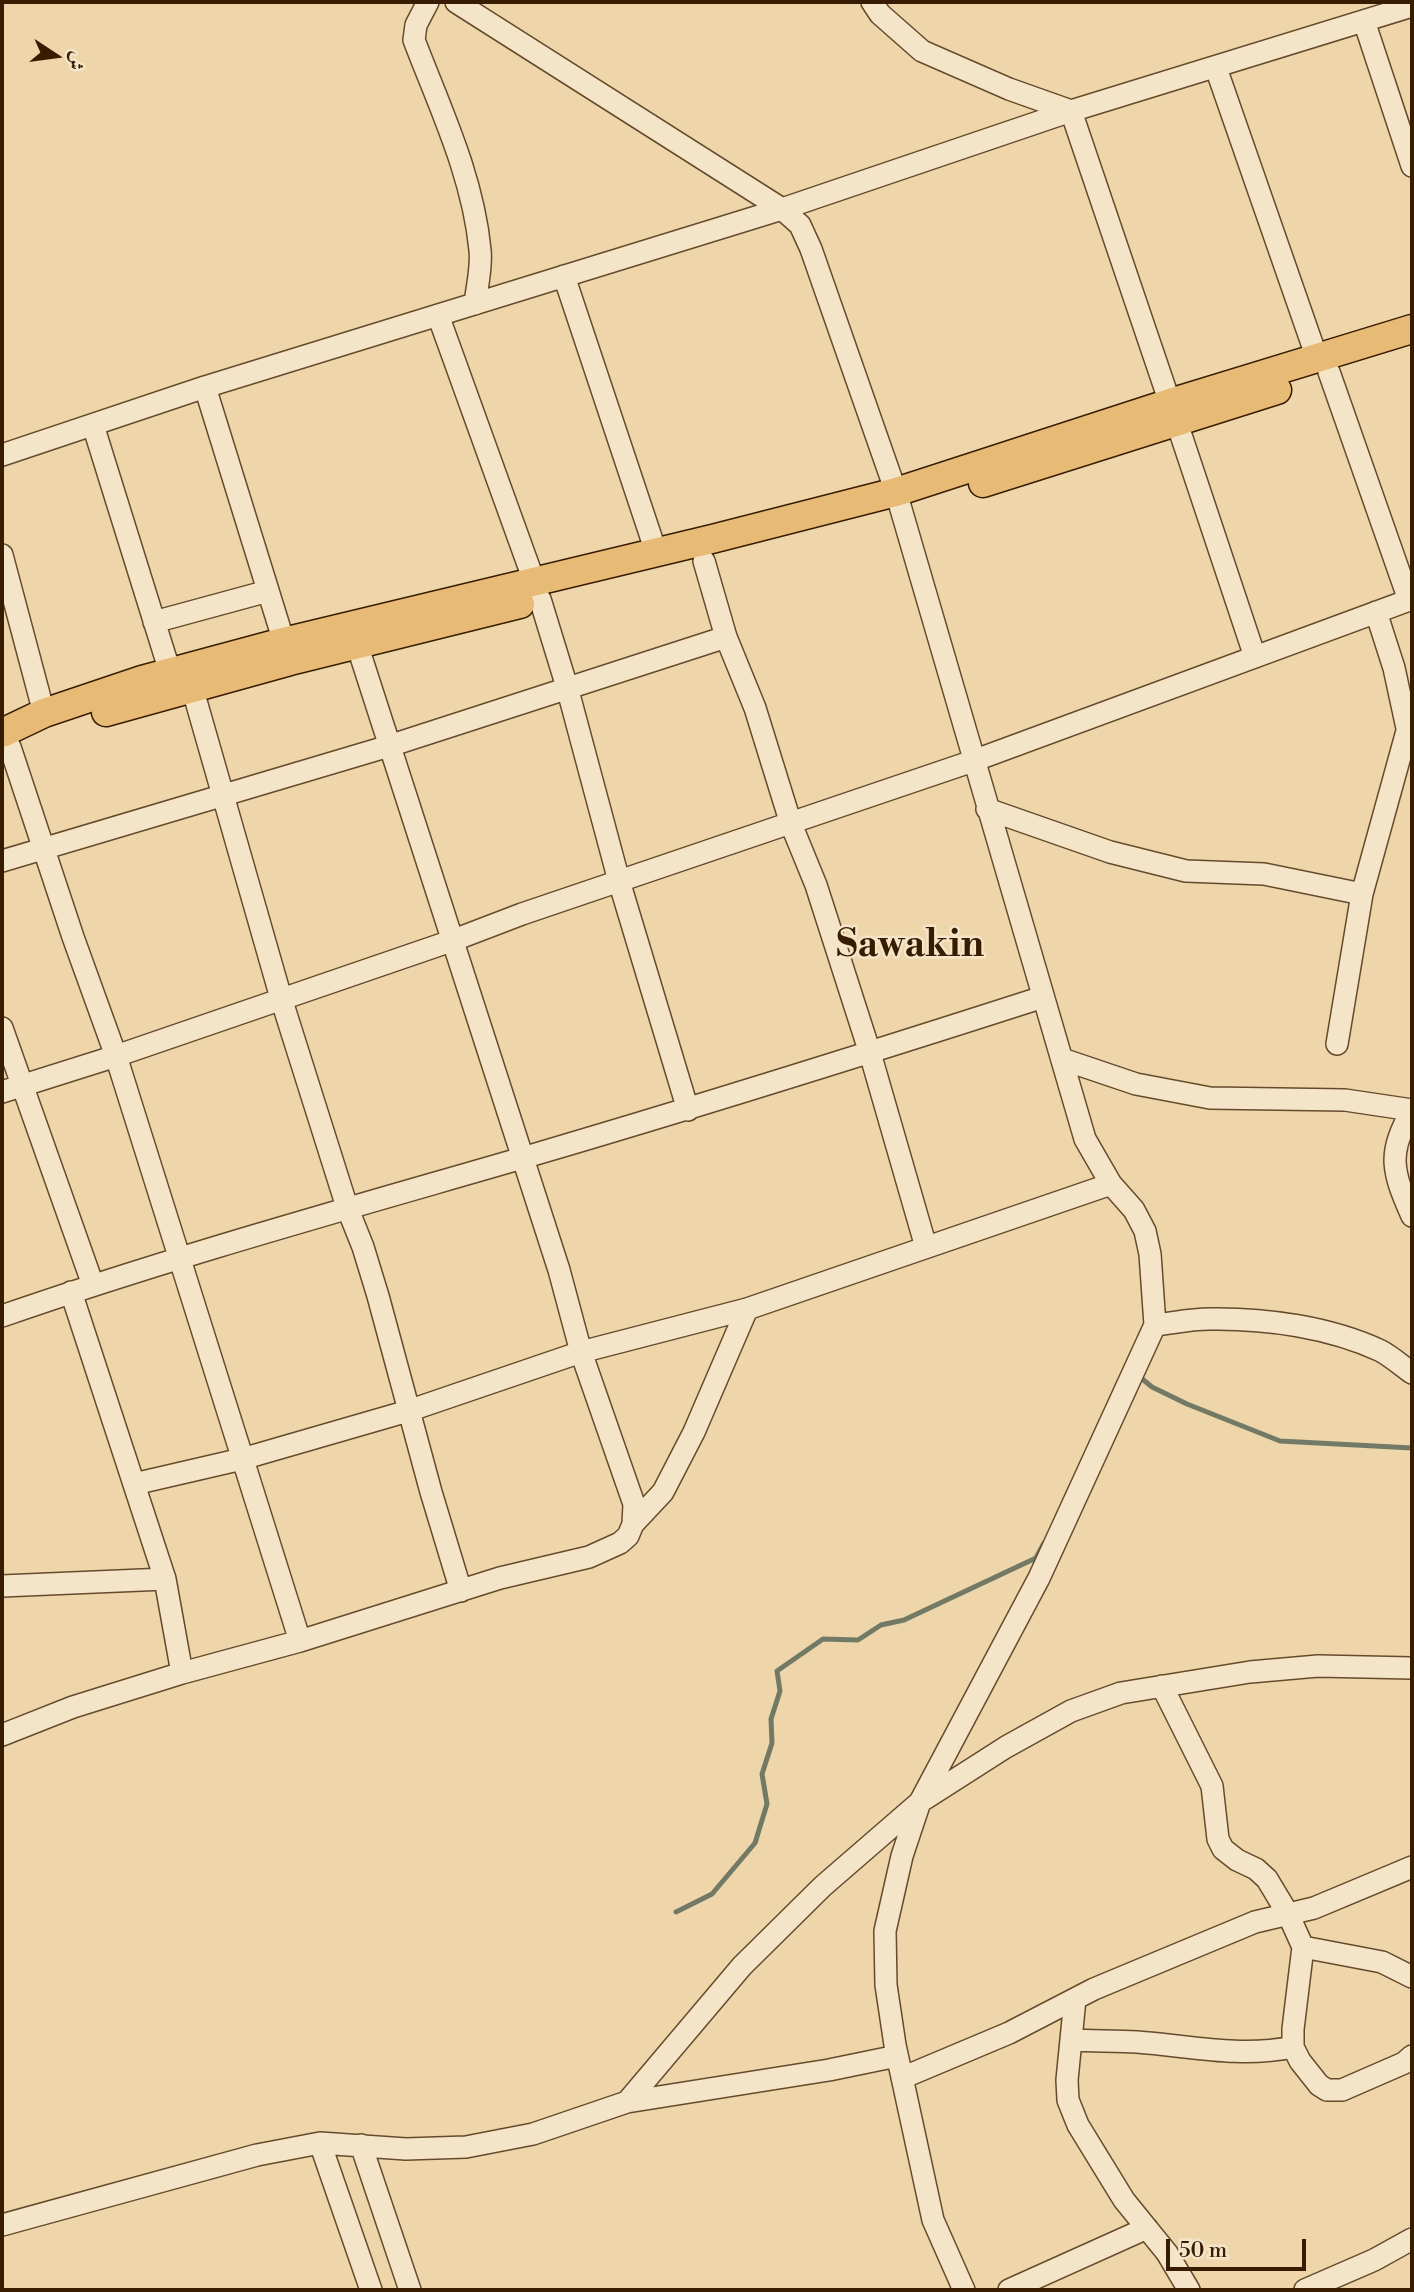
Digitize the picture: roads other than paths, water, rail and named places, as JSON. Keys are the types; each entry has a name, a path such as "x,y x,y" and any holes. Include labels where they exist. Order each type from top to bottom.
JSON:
{"main road":[{"path":"537,590 704,561 1323,365 1412,329"},
{"path":"1323,365 1412,348"},
{"path":"5,744 133,703 181,680 286,651 537,590 656,552 899,500"},
{"path":"5,744 44,713 142,680 181,680"}],"street":[{"path":"428,2 416,25 414,40 455,139 472,206 480,251 475,304"},
{"path":"456,2 782,209 800,225 811,249 899,500 1085,1139 1111,1184 1134,1210 1145,1231 1150,1254 1155,1325 1039,1578 920,1802 902,1856 885,1931 886,1985 897,2056 933,2220 964,2290"},
{"path":"872,2 880,14 922,51 1009,89 1071,111"},
{"path":"2,455 205,387 782,209 1071,111 1412,6"},
{"path":"1364,21 1412,166"},
{"path":"12,1089 116,1056 973,761 1410,599 1216,68"},
{"path":"1071,111 1255,657"},
{"path":"564,276 656,552"},
{"path":"438,315 537,590 688,1110"},
{"path":"205,387 286,651"},
{"path":"93,425 155,622 181,680 223,794 281,998 347,1207 379,1296 408,1411 461,1591"},
{"path":"2,555 44,713"},
{"path":"704,561 726,637 755,708 791,824 816,886 870,1053 926,1247"},
{"path":"155,622 268,591"},
{"path":"1337,1044 1363,894 1410,740 1394,668 1376,612"},
{"path":"2,1735 73,1707 183,1672 300,1641 500,1578 589,1557 620,1543 628,1536 633,1524 634,1504 581,1352 559,1270 354,636"},
{"path":"2,861 389,746 726,637"},
{"path":"5,744 116,1056 300,1641"},
{"path":"987,809 1110,852 1186,871 1264,874 1363,894"},
{"path":"2,1316 93,1285 347,1207 688,1110 1044,998"},
{"path":"2,1028 12,1089 93,1285"},
{"path":"1062,1059 1136,1084 1210,1098 1345,1100 1412,1110 1405,1122 1394,1157 1396,1177 1412,1216"},
{"path":"134,1483 242,1459 408,1411 581,1352 747,1309 1111,1184"},
{"path":"71,1292 165,1578 183,1672"},
{"path":"633,1524 663,1492 694,1432 747,1309"},
{"path":"1155,1325 1207,1319 1265,1321 1358,1342 1384,1352 1412,1373"},
{"path":"2,1586 165,1578"},
{"path":"627,2102 742,1966 823,1886 920,1802 1071,1711 1121,1693 1250,1672 1318,1666 1412,1668"},
{"path":"1162,1686 1213,1786 1218,1839 1223,1849 1267,1879 1288,1914 1303,1947 1293,2048 1312,2077 1328,2090 1342,2090 1410,2063"},
{"path":"902,2078 1009,2033 1094,1989 1255,1922 1314,1908 1412,1867"},
{"path":"1303,1947 1373,1959 1412,1977"},
{"path":"1075,1999 1067,2080 1068,2100 1079,2125 1117,2190 1167,2253 1189,2290"},
{"path":"1071,2040 1138,2042 1223,2052 1267,2053 1293,2048"},
{"path":"2,2225 257,2155 320,2143 406,2149 466,2147 533,2134 627,2102 829,2070 897,2056"},
{"path":"320,2143 371,2290"},
{"path":"360,2146 410,2290"},
{"path":"1009,2290 1147,2228"},
{"path":"1305,2290 1374,2260 1412,2239"}],"waterway":[{"path":"1137,1381 1141,1378 1152,1387 1187,1404 1280,1441 1412,1448"},
{"path":"676,1912 712,1894 755,1843 767,1804 762,1774 772,1743 771,1719 780,1691 777,1671 823,1639 858,1640 881,1625 904,1620 1036,1558 1044,1543"}],"district":[{"name":"Sawakin","path":"910,947"}]}
